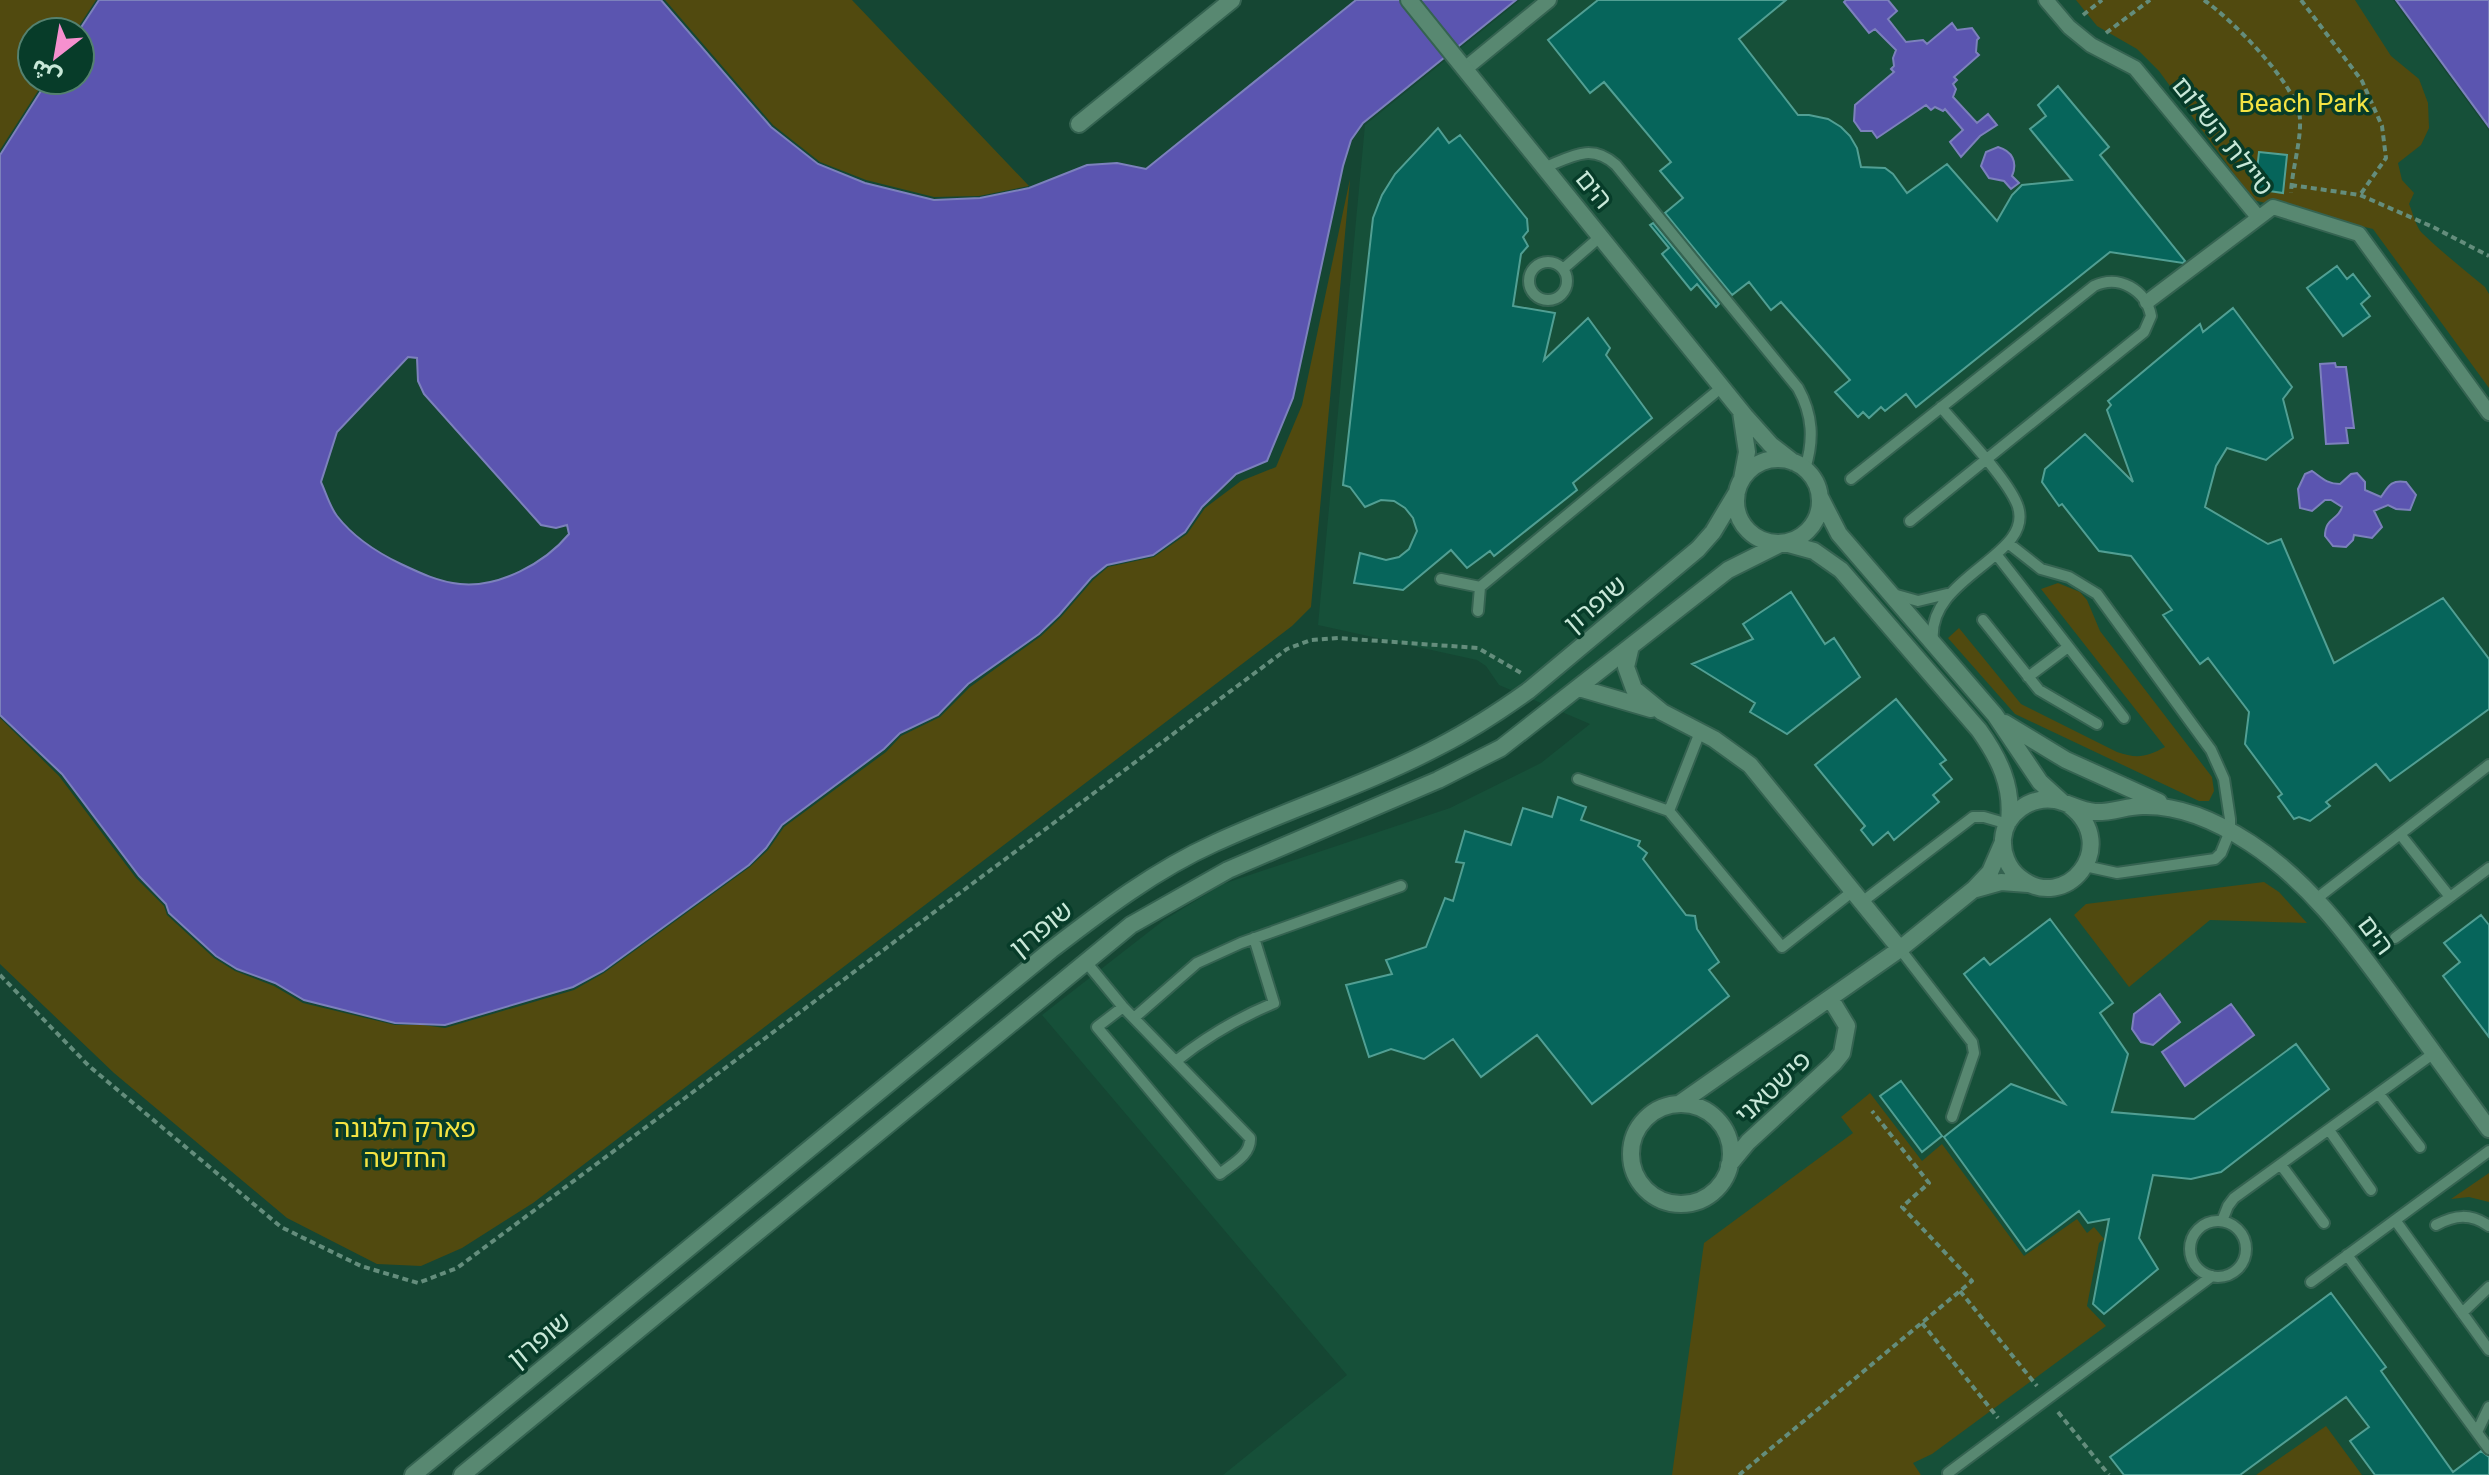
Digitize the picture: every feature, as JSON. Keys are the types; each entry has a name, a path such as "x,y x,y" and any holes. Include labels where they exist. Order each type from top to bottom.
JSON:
{"street":[{"path":"1079,124 1232,0"},
{"name":"הים","path":"1409,0 1740,410 1771,445 1799,466"},
{"path":"1463,64 1549,0"},
{"name":"טיילת השלום","path":"2046,0 2069,27 2091,45 2135,68 2258,217 2273,207 2359,234 2489,413"},
{"path":"2147,302 2258,217"},
{"name":"הים","path":"1739,486 1747,452 1740,410"},
{"path":"1784,543 1800,537 1810,528 1817,517 1820,497 1814,479 1799,466 1780,459 1761,462 1750,469 1739,486 1737,511 1746,529 1762,540 1814,551 1841,570 1979,730 2004,773 2010,801 2004,854 2010,867 2031,884"},
{"name":"שופרון","path":"413,1475 1051,950 1119,899 1215,843 1439,747 1503,709 1698,549 1721,520 1739,486"},
{"name":"הים","path":"1820,497 1837,531 1992,712 2047,790 2066,804 2096,812 2143,806 2186,812"},
{"name":"שופרון","path":"462,1475 1131,925 1214,877 1438,780 1501,748 1728,570 1784,543"},
{"path":"1631,646 1626,667 1630,682 1644,699 1731,750 1760,775 1900,949"},
{"path":"1579,688 1662,712"},
{"name":"הים","path":"1992,712 2029,739 2066,760 2230,831 2276,862 2339,924 2489,1129"},
{"path":"1974,889 2001,882 2058,886 2071,881 2085,866 2090,853 2090,833 2084,820 2066,804 2036,801 2018,810 2007,828"},
{"name":"פישטאני","path":"1679,1104 1900,949 1974,889 1990,872 2007,828"},
{"name":"פישטאני","path":"1729,1165 1748,1142 1842,1053 1847,1026 1830,998"},
{"path":"1679,1104 1696,1106 1710,1113 1722,1125 1729,1140 1728,1172 1719,1186 1706,1197 1691,1203 1666,1201 1645,1189 1633,1167 1632,1143 1638,1128 1649,1115 1663,1107 1679,1104"}],"lane":[{"path":"1546,167 1588,151 1602,154 1616,165 1798,388 1807,406 1812,431 1799,466"},
{"path":"1563,269 1601,236"},
{"path":"1851,479 2100,283 2115,281 2125,284 2147,302 2151,320 2144,332 1910,521"},
{"path":"1478,611 1480,587 1722,387"},
{"path":"1936,646 1932,634 1934,618 1949,594 2008,543 2019,527 2019,510 2009,490 1941,407"},
{"path":"2008,543 2041,569 2081,582 2101,598 2211,750 2226,787 2230,831 2221,853 2215,859 2117,873 2085,866"},
{"path":"1996,554 2124,718"},
{"path":"1441,579 1480,587"},
{"path":"1890,593 1918,601 1949,594"},
{"path":"1983,620 2039,690 2097,724"},
{"path":"2028,677 2068,647"},
{"path":"1669,811 1700,732"},
{"path":"2316,899 2489,765"},
{"path":"1578,779 1669,811 1782,947 1973,817 1984,817 2007,828"},
{"path":"2400,834 2450,897"},
{"path":"2395,938 2489,868"},
{"path":"1134,1018 1197,963 1254,938 1401,886"},
{"path":"1176,1061 1237,1018 1274,1003 1254,938"},
{"path":"1900,949 1972,1042 1974,1053 1952,1117"},
{"path":"1086,962 1123,1007 1250,1138 1251,1145 1246,1153 1220,1174 1097,1027 1123,1007"},
{"path":"2222,1221 2234,1198 2434,1053"},
{"path":"2379,1094 2420,1147"},
{"path":"2329,1130 2371,1190"},
{"path":"2311,1282 2489,1151"},
{"path":"2281,1165 2324,1223"},
{"path":"2436,1225 2463,1216 2475,1218 2489,1226"},
{"path":"2395,1220 2489,1350"},
{"path":"2222,1221 2239,1230 2245,1242 2245,1255 2233,1273 2212,1276 2193,1263 2190,1243 2196,1230 2203,1225 2222,1221"},
{"path":"2347,1255 2489,1449"},
{"path":"1948,1473 2212,1276"},
{"path":"2462,1313 2489,1287"},
{"path":"2477,1432 2489,1407"}],"path":[{"path":"2091,45 2150,0"},
{"path":"2204,0 2267,59 2293,99 2300,117 2289,212"},
{"path":"2301,0 2362,81 2382,126 2386,158 2360,195"},
{"path":"2291,185 2360,195 2489,256"},
{"path":"0,975 89,1066 281,1227 361,1266 418,1283 457,1268 1287,649 1311,640 1338,638 1478,648 1506,662 1537,684"},
{"path":"1739,1475 1972,1281 1902,1207 1929,1183 1872,1111"},
{"path":"1960,1291 2109,1475"},
{"path":"1922,1323 2008,1430"}],"shaded area":[{"path":"99,0 661,0 771,127 818,164 865,183 934,200 980,198 1029,188 1087,165 1117,163 1146,169 1356,0 1516,0 1363,123 1351,140 1293,398 1267,461 1236,474 1202,507 1185,532 1153,555 1107,565 1039,634 968,684 938,715 900,733 884,749 782,825 749,865 603,971 573,987 445,1025 395,1023 304,1000 216,956 169,913 166,904 139,876 62,774 0,715 0,155 38,96 96,96 96,16 88,16","holes":["408,357 417,358 418,381 424,394 541,525 556,528 567,525 569,534 534,564 490,582 452,583 430,577 366,544 335,512 321,482 337,432"]},
{"path":"1520,0 2393,0 2489,131 2489,1475 1223,1475 1347,1375 1042,1015 1164,920 1223,884 1450,808 1541,763 1590,724 1499,685 1486,666 1477,660 1318,625 1365,125"},
{"path":"1888,0 1897,11 1888,19 1906,42 1923,40 1927,44 1952,23 1957,30 1972,28 1979,38 1976,52 1979,55 1954,77 1957,80 1953,84 1956,89 1953,97 1977,123 1988,114 1997,125 1980,136 1961,157 1950,142 1963,130 1945,109 1935,107 1931,110 1926,105 1877,138 1872,131 1861,131 1854,121 1855,105 1894,72 1891,69 1896,50 1875,29 1869,33 1844,2"},
{"path":"2396,0 2489,0 2489,127"},
{"path":"1998,147 2007,151 2014,162 2012,176 2019,183 2011,189 2004,181 1989,178 1981,166 1986,152"},
{"path":"2335,363 2336,367 2346,367 2354,428 2346,428 2348,443 2326,444 2320,364"},
{"path":"2312,471 2328,482 2340,484 2351,474 2357,473 2365,482 2365,490 2381,497 2393,483 2406,482 2416,495 2410,510 2388,505 2374,511 2382,527 2372,538 2354,535 2346,547 2333,546 2325,536 2326,530 2342,507 2325,500 2312,511 2300,508 2298,489 2305,474"},
{"path":"2160,994 2180,1022 2153,1045 2141,1042 2132,1029 2134,1014"},
{"path":"2231,1004 2254,1035 2185,1086 2162,1052"}],"green space":[{"path":"0,0 96,0 86,16 16,16 16,96 35,96 0,150"},
{"path":"665,0 852,0 1029,186 979,196 934,197 866,180 820,162 773,125"},
{"name":"Beach Park","path":"2076,0 2355,0 2391,56 2419,79 2428,103 2429,128 2421,145 2398,163 2402,180 2414,193 2409,204 2420,230 2485,287 2489,294 2489,388 2373,229 2253,200 2159,71 2137,49 2097,26"},
{"name":"פארק הלגונה החדשה","path":"1350,179 1311,607 1292,626 533,1203 462,1248 421,1266 377,1264 287,1218 114,1073 0,964 0,718 59,776 136,878 164,906 167,915 214,958 303,1003 395,1025 445,1028 574,990 604,973 750,867 768,850 784,827 886,752 901,736 940,717 970,687 1041,636 1108,567 1154,557 1187,534 1205,508 1241,481 1276,467 1302,405"},
{"path":"2058,583 2080,592 2087,600 2100,631 2212,777 2214,791 2209,801 2199,801 2015,714 1948,638 1959,628 2021,704 2117,752 2142,756 2165,747 2041,589"},
{"path":"2264,882 2279,892 2307,923 2210,920 2129,987 2074,915 2086,904"},
{"path":"1870,1093 1922,1161 1942,1144 2024,1256 2077,1219 2087,1233 2094,1227 2104,1239 2099,1243 2087,1306 2106,1326 1932,1454 1913,1463 1921,1475 1672,1475 1704,1243 1853,1133 1841,1117"},
{"path":"2489,1173 2489,1202 2469,1197 2451,1199"},
{"path":"2326,1426 2362,1475 2256,1475"}],"building":[{"path":"1598,0 1786,0 1739,39 1798,115 1828,119 1841,127 1857,148 1861,167 1885,168 1907,193 1947,164 1997,221 2012,195 2022,185 2072,180 2030,129 2046,116 2038,105 2058,86 2109,147 2100,155 2185,261 2110,252 1916,407 1906,394 1885,411 1881,407 1869,418 1863,412 1858,417 1835,392 1850,380 1781,302 1771,310 1749,282 1732,295 1665,213 1683,198 1660,171 1671,162 1604,82 1590,93 1548,40"},
{"path":"1438,128 1449,143 1460,135 1527,219 1528,231 1523,237 1528,246 1521,254 1513,306 1555,313 1544,360 1588,318 1610,348 1606,355 1652,418 1573,483 1577,490 1494,556 1490,551 1467,568 1451,550 1403,590 1354,583 1360,553 1386,560 1399,557 1409,549 1417,531 1413,518 1394,501 1381,500 1365,507 1350,487 1343,485 1373,218 1395,174"},
{"path":"2259,152 2287,155 2283,193 2255,189"},
{"path":"1653,223 1719,304 1716,307 1697,284 1691,290 1662,254 1669,248 1650,225"},
{"path":"2337,266 2347,279 2353,274 2370,296 2361,304 2370,316 2343,336 2307,288"},
{"path":"2233,308 2292,387 2283,399 2293,438 2266,460 2227,448 2216,466 2205,507 2268,544 2281,539 2334,663 2443,598 2489,659 2489,709 2390,781 2376,764 2326,802 2330,806 2310,821 2299,817 2294,819 2278,797 2282,794 2245,744 2249,712 2208,658 2200,664 2163,615 2172,610 2131,556 2099,551 2042,482 2045,469 2085,434 2133,482 2107,410 2111,405 2108,401 2200,324 2203,332"},
{"path":"1791,592 1825,644 1834,638 1860,677 1787,734 1750,712 1755,703 1692,664 1753,639 1743,624"},
{"path":"1896,699 1946,760 1940,764 1952,779 1933,795 1939,802 1894,840 1888,832 1873,845 1861,830 1865,826 1815,765"},
{"path":"1558,797 1586,807 1581,820 1640,841 1638,846 1647,853 1643,859 1686,915 1695,916 1697,929 1719,962 1709,970 1729,996 1592,1104 1537,1035 1481,1077 1453,1039 1424,1059 1391,1049 1369,1057 1346,985 1392,974 1386,960 1426,947 1445,898 1453,901 1464,863 1456,862 1465,831 1511,845 1523,808 1552,817"},
{"path":"2481,915 2489,925 2489,1037 2443,976 2460,962 2444,943"},
{"path":"2050,919 2113,1003 2100,1013 2128,1054 2112,1112 2194,1119 2296,1044 2329,1089 2221,1172 2191,1179 2153,1175 2139,1238 2158,1269 2104,1314 2093,1304 2109,1219 2088,1223 2079,1211 2026,1251 1944,1137 2011,1084 2065,1104 1964,974 1984,958 1990,965"},
{"path":"1901,1081 1942,1136 1922,1152 1880,1096"},
{"path":"2331,1293 2386,1367 2381,1371 2453,1472 2481,1451 2489,1457 2489,1475 2375,1475 2350,1441 2369,1427 2346,1397 2240,1475 2124,1475 2110,1457"}]}
